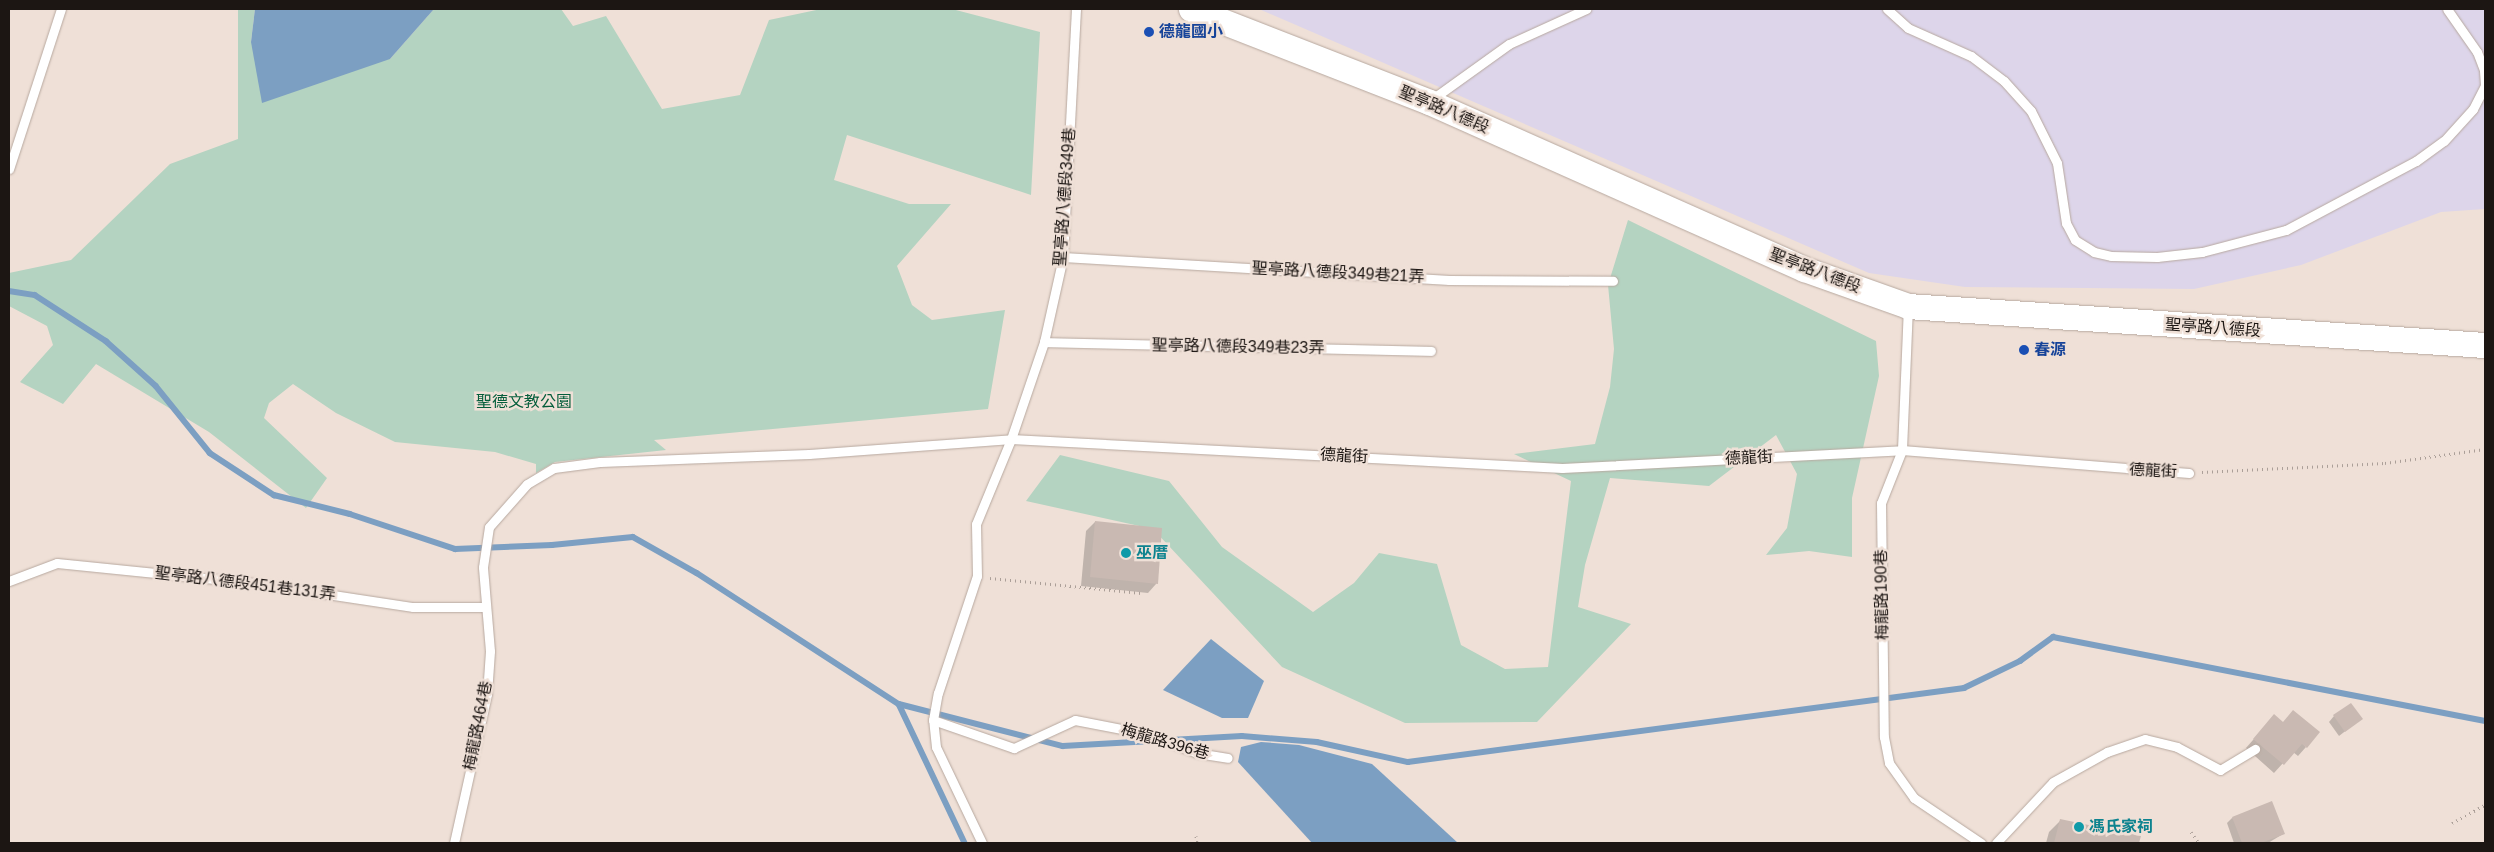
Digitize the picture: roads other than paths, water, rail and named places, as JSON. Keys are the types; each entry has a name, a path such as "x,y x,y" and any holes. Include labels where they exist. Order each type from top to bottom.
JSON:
{"street":[{"name":"聖亭路八德段","path":"1191,9 1429,102 1804,269 1908,306 2485,345"}],"lane":[{"path":"9,169 61,9"},
{"name":"聖亭路八德段349巷","path":"1011,439 1044,342 1063,257 1076,9"},
{"path":"1429,102 1508,44 1586,9"},
{"path":"1887,9 1908,28 1972,56 2004,81 2032,111 2057,163 2066,223 2075,240 2094,252 2110,256 2157,257 2202,252 2286,230 2416,161 2444,141 2473,109 2485,86 2484,70 2477,52 2447,9"},
{"name":"聖亭路八德段349巷21弄","path":"1063,257 1449,280 1613,281"},
{"name":"梅龍路190巷","path":"1908,306 1902,450 1881,503 1884,737 1889,763 1914,798 1982,843"},
{"name":"聖亭路八德段349巷23弄","path":"1044,342 1431,351"},
{"path":"982,843 936,747 933,720 938,693 977,576 976,524 1011,439"},
{"name":"德龍街","path":"484,607 483,567 489,526 527,484 554,468 600,462 809,454 1011,439 1562,468 1902,450 2189,473"},
{"name":"聖亭路八德段451巷131弄","path":"9,581 57,563 254,583 413,607 484,607"},
{"name":"梅龍路464巷","path":"454,843 487,694 490,651 484,607"},
{"name":"梅龍路396巷","path":"933,720 1014,748 1074,720 1147,734 1197,754 1228,758"},
{"path":"1996,843 2053,782 2107,752 2146,738 2177,746 2220,770 2255,750"}],"water":[{"path":"255,9 434,9 390,59 262,103 251,42"},
{"path":"1211,639 1264,681 1248,718 1222,718 1163,690"},
{"path":"1261,742 1299,745 1372,764 1458,843 1312,843 1238,762 1241,747"}],"waterway":[{"path":"9,291 35,295 106,341 156,386 210,453 274,495 350,514 455,549 552,545 633,537 697,573 899,704 1063,746 1242,736 1317,742 1408,762 1964,688 2020,661 2053,637 2485,721"},
{"path":"899,704 965,843"}],"place":[{"name":"德龍國小","path":"1149,32"},
{"name":"春源","path":"2024,350"},
{"name":"巫厝","path":"1126,553"},
{"name":"馮氏家祠","path":"2079,827"}],"park label":[{"name":"聖德文教公園","path":"524,402"}]}
